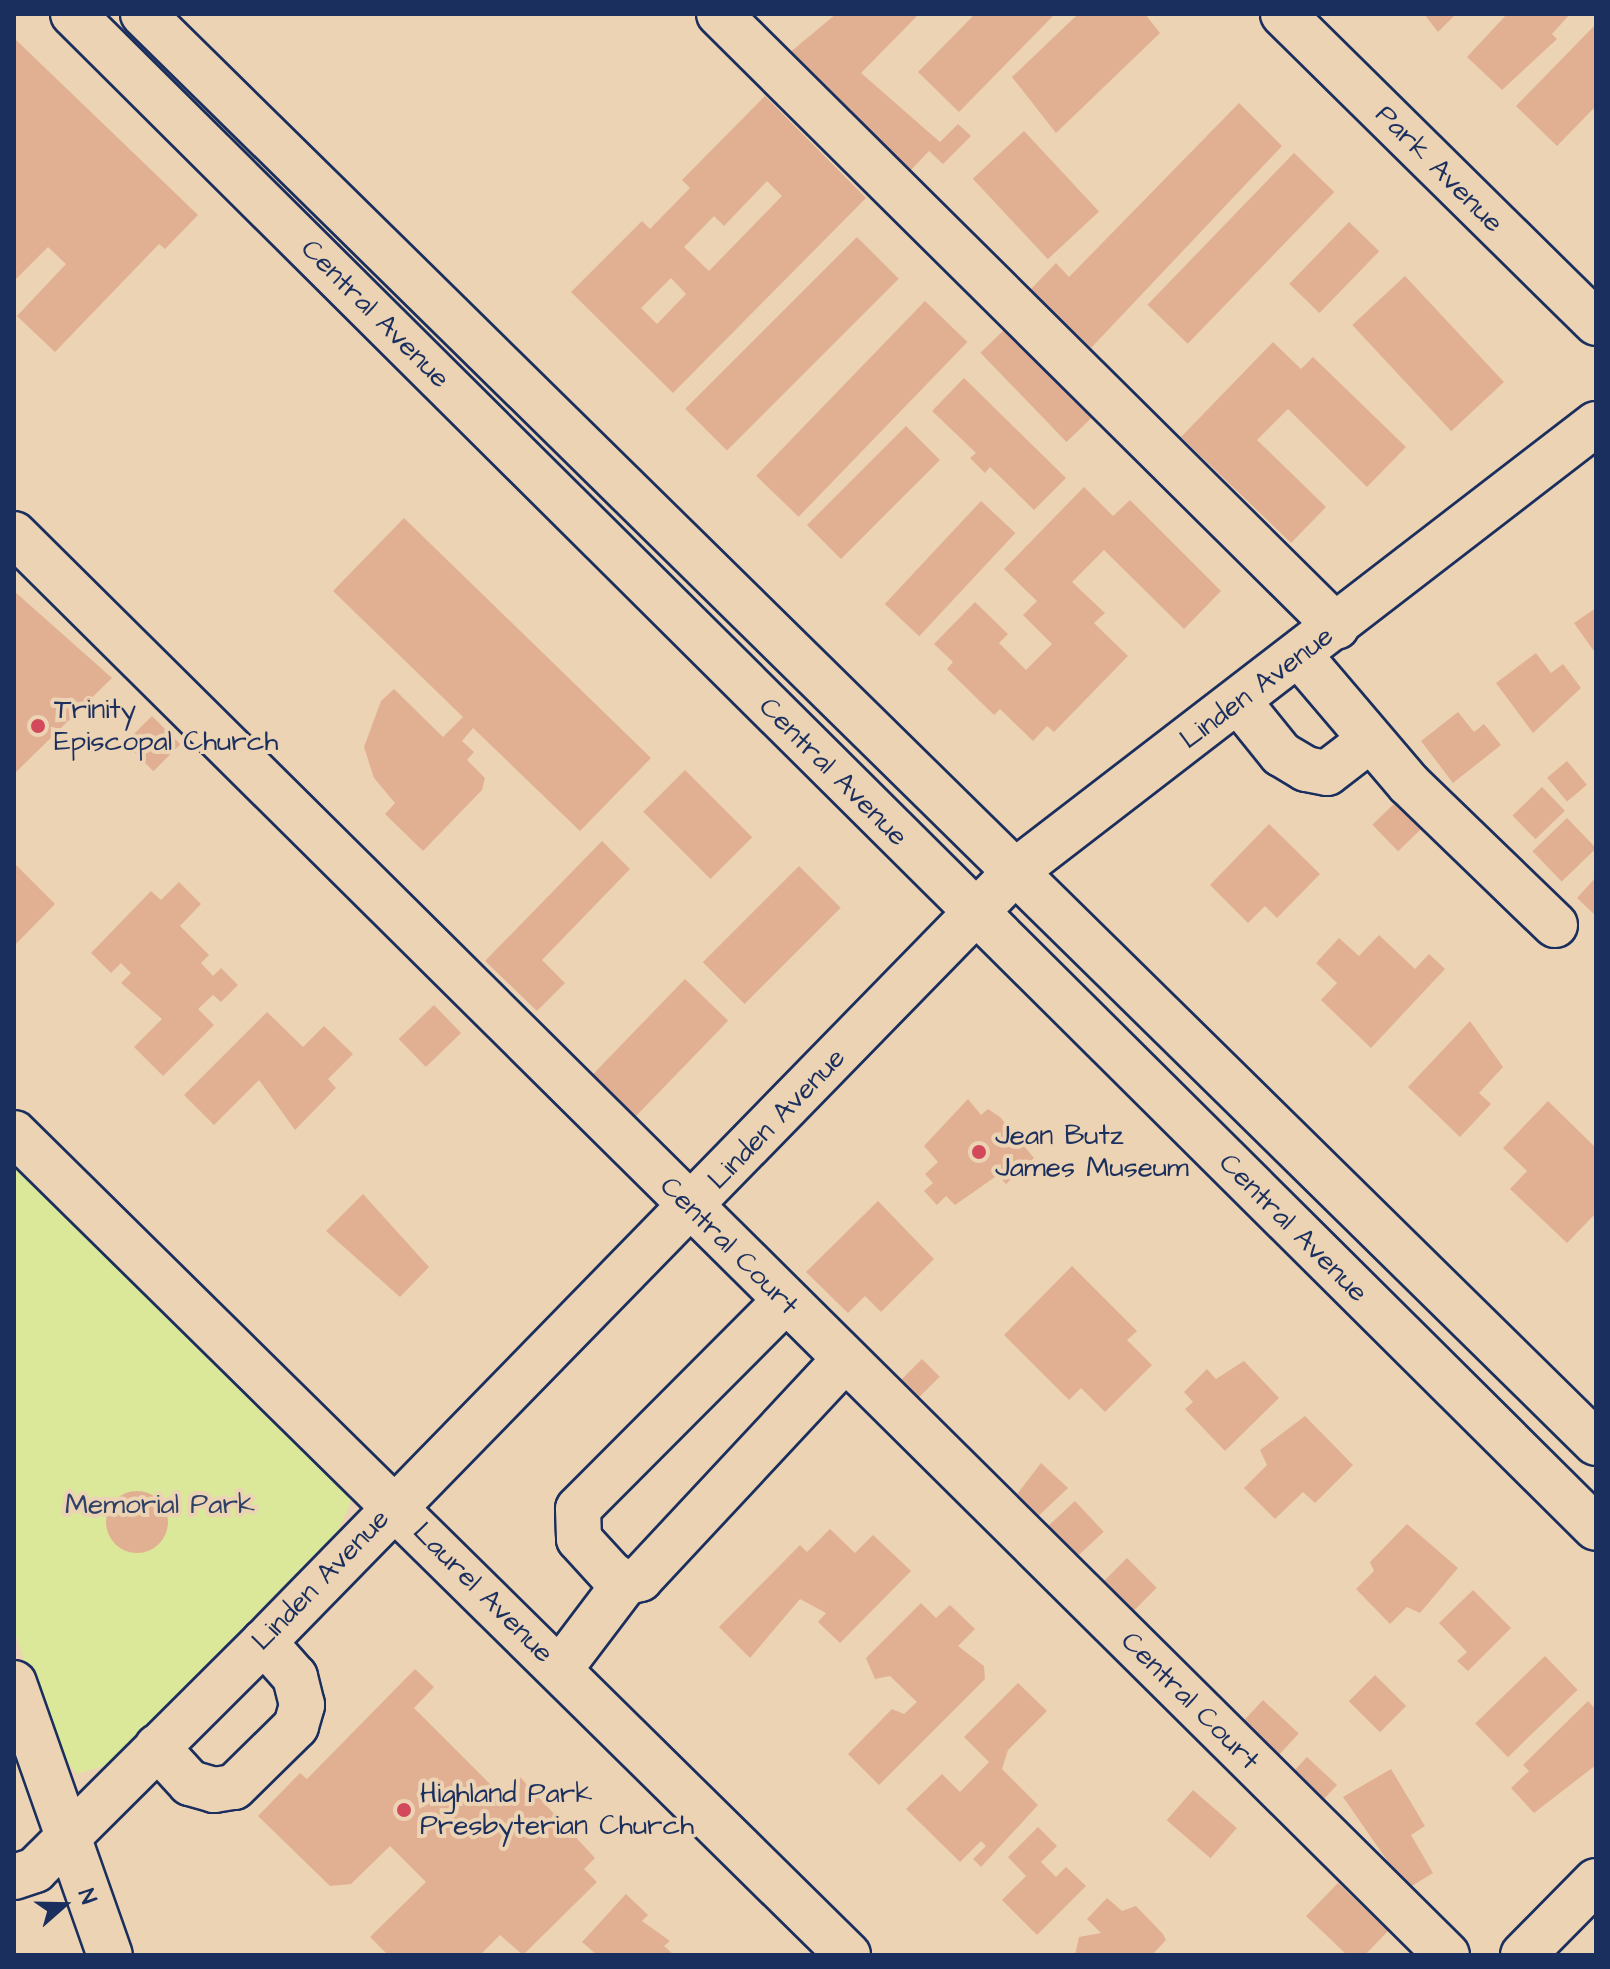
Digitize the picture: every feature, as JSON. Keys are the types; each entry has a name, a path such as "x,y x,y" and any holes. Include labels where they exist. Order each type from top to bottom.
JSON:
{"street":[{"name":"Central Avenue","path":"73,14 1596,1528"},
{"name":"Central Avenue","path":"143,14 1017,870 1596,1443"},
{"path":"719,14 1337,627"},
{"name":"Park Avenue","path":"1283,14 1596,323"},
{"name":"Linden Avenue","path":"14,1877 35,1870 264,1642 394,1505 977,915 1017,870 1300,656 1596,424"},
{"name":"Central Court","path":"14,534 1447,1955"},
{"path":"1300,656 1370,740 1555,925"},
{"path":"1239,702 1281,754 1306,769 1327,773 1370,740"},
{"name":"Laurel Avenue","path":"14,1133 848,1955"},
{"path":"625,1583 579,1539 578,1509 785,1301"},
{"path":"560,1669 625,1583 640,1579 844,1360"},
{"path":"157,1747 190,1783 214,1790 234,1787 296,1726 302,1705 295,1677 264,1642"},
{"path":"14,1683 110,1955"},
{"path":"1523,1955 1596,1881"}],"green space":[{"name":"Memorial Park","path":"14,1158 343,1484 351,1501 338,1531 107,1765 77,1774 56,1749 14,1631"}],"building":[{"path":"836,14 919,14 861,73 940,142 958,124 971,136 943,164 929,151 908,173 788,54"},
{"path":"975,14 1055,14 959,112 918,72"},
{"path":"1078,14 1145,14 1160,33 1056,133 1012,77"},
{"path":"1424,14 1456,14 1438,32"},
{"path":"1507,14 1570,14 1552,34 1557,39 1502,90 1467,57"},
{"path":"1596,24 1596,106 1557,146 1516,106"},
{"path":"14,38 198,215 165,249 159,244 55,352 17,316 66,264 48,247 14,281"},
{"path":"765,96 866,198 673,393 571,292 642,221 650,229 690,188 682,180","holes":["767,181 782,196 709,271 684,247 714,216 724,226","671,278 686,294 657,324 641,308"]},
{"path":"1239,103 1282,146 1091,348 1031,289 1056,263 1069,277"},
{"path":"1024,131 1099,211 1048,259 973,179"},
{"path":"1294,153 1334,192 1188,344 1147,305"},
{"path":"1349,222 1379,251 1319,313 1289,284"},
{"path":"857,237 899,279 727,451 685,409"},
{"path":"1405,276 1504,382 1451,431 1352,325"},
{"path":"925,301 967,342 799,517 756,476"},
{"path":"1007,327 1093,416 1067,442 980,353"},
{"path":"1273,342 1301,369 1313,357 1406,447 1367,487 1288,409 1257,440 1326,507 1291,543 1181,437"},
{"path":"964,378 1066,478 1034,510 990,467 985,473 970,458 976,453 932,411"},
{"path":"906,426 940,460 841,559 807,525"},
{"path":"1084,487 1113,516 1130,500 1221,591 1184,629 1104,550 1072,582 1105,613 1094,623 1128,656 1054,732 1047,726 1033,741 1000,709 994,715 947,669 953,662 934,644 975,602 1008,634 999,643 1026,670 1052,644 1023,615 1037,601 1004,569"},
{"path":"981,501 1015,533 919,636 885,604"},
{"path":"404,518 651,758 580,831 473,728 462,741 474,752 467,760 485,778 482,790 423,851 385,814 395,803 374,778 364,747 381,701 394,689 443,737 463,717 333,591"},
{"name":"Trinity Episcopal Church","path":"14,591 112,678 14,774"},
{"path":"1596,608 1596,654 1574,623"},
{"path":"1536,653 1551,673 1563,664 1581,688 1533,733 1496,683"},
{"path":"1458,712 1474,732 1484,724 1501,745 1453,783 1421,741"},
{"path":"152,716 180,744 153,771 125,743"},
{"path":"1567,761 1587,785 1567,801 1547,778"},
{"path":"685,770 752,837 710,879 643,812"},
{"path":"1542,787 1565,811 1535,839 1513,815"},
{"path":"1399,799 1425,826 1398,851 1372,825"},
{"path":"1567,818 1596,848 1562,882 1532,851"},
{"path":"1269,824 1320,874 1277,918 1265,906 1248,923 1210,885"},
{"path":"602,841 630,869 542,960 565,983 537,1011 485,961"},
{"path":"14,863 55,904 14,946"},
{"path":"799,866 841,908 745,1004 703,962"},
{"path":"1596,877 1596,916 1577,898"},
{"path":"179,882 201,904 180,926 209,955 201,963 213,976 221,968 238,985 221,1002 213,995 198,1009 214,1025 163,1076 134,1047 162,1019 121,983 131,973 121,963 111,973 91,953 151,891 161,900"},
{"path":"1379,935 1415,969 1429,954 1445,969 1371,1048 1321,1000 1337,983 1316,963 1339,938 1359,956"},
{"path":"685,979 728,1021 634,1119 591,1077"},
{"path":"434,1005 461,1033 426,1067 399,1039"},
{"path":"267,1012 303,1047 324,1026 353,1054 328,1079 336,1088 295,1130 259,1080 214,1125 184,1095"},
{"path":"1470,1021 1503,1067 1479,1093 1491,1104 1460,1137 1408,1087"},
{"name":"Jean Butz James Museum","path":"968,1099 981,1115 988,1109 1000,1117 1034,1158 1006,1184 998,1175 955,1205 946,1196 937,1205 924,1191 933,1183 925,1174 938,1162 924,1146"},
{"path":"1548,1101 1596,1148 1596,1213 1567,1243 1510,1189 1527,1171 1503,1148"},
{"path":"363,1194 429,1267 400,1297 326,1231"},
{"path":"878,1201 934,1259 881,1312 865,1296 848,1313 806,1272"},
{"path":"1072,1266 1137,1331 1127,1340 1152,1365 1105,1412 1081,1388 1069,1400 1004,1335"},
{"path":"922,1359 940,1377 914,1403 896,1385"},
{"path":"1244,1361 1279,1398 1225,1451 1185,1409 1193,1402 1184,1392 1207,1369 1216,1379"},
{"path":"1305,1416 1353,1465 1315,1503 1303,1492 1275,1519 1244,1488 1267,1465 1260,1450"},
{"path":"1041,1463 1068,1488 1032,1522 1011,1502"},
{"path":"137,1491 159,1500 168,1522 159,1544 137,1553 115,1544 106,1522 115,1500"},
{"path":"1075,1501 1104,1532 1071,1562 1042,1532"},
{"path":"1407,1524 1458,1568 1420,1613 1407,1607 1390,1624 1356,1589 1374,1571 1370,1562"},
{"path":"830,1529 855,1553 873,1535 911,1571 840,1643 818,1622 826,1613 800,1599 750,1658 719,1627 800,1545 807,1552"},
{"path":"1127,1558 1157,1588 1127,1617 1097,1588"},
{"path":"1473,1590 1511,1628 1468,1671 1457,1661 1467,1652 1439,1623"},
{"path":"921,1603 936,1618 950,1605 975,1629 958,1646 984,1666 985,1679 879,1785 848,1754 892,1709 904,1714 917,1702 890,1676 875,1679 866,1658"},
{"path":"1545,1656 1578,1690 1508,1757 1475,1723"},
{"name":"Highland Park Presbyterian Church","path":"415,1669 434,1687 414,1708 501,1795 520,1777 595,1858 584,1869 597,1882 523,1955 500,1935 480,1955 388,1955 370,1937 426,1882 390,1846 351,1884 330,1886 258,1816 300,1773 307,1779"},
{"path":"1375,1675 1406,1706 1380,1732 1349,1701"},
{"path":"1018,1683 1047,1711 1008,1750 1002,1769 1038,1805 981,1867 973,1859 986,1846 981,1841 960,1862 906,1809 942,1774 960,1792 989,1762 964,1737"},
{"path":"1263,1700 1299,1733 1273,1761 1237,1728"},
{"path":"1588,1701 1596,1710 1596,1765 1534,1813 1511,1788 1529,1771 1523,1765"},
{"path":"1307,1757 1337,1785 1321,1802 1291,1774"},
{"path":"1391,1769 1425,1826 1411,1835 1433,1873 1407,1889 1343,1797"},
{"path":"1193,1790 1237,1828 1211,1858 1167,1820"},
{"path":"1038,1827 1057,1846 1041,1862 1056,1877 1066,1867 1086,1886 1037,1935 1002,1900 1026,1876 1008,1857"},
{"path":"1338,1883 1388,1931 1365,1955 1347,1955 1306,1916"},
{"path":"626,1894 648,1915 642,1921 670,1941 664,1946 674,1955 597,1955 582,1942"},
{"path":"1107,1898 1122,1911 1136,1906 1163,1934 1166,1940 1152,1955 1075,1955 1079,1937 1101,1933 1087,1919"}],"place":[{"name":"Trinity Episcopal Church","path":"38,726"},
{"name":"Jean Butz James Museum","path":"979,1152"},
{"name":"Highland Park Presbyterian Church","path":"404,1810"}]}
